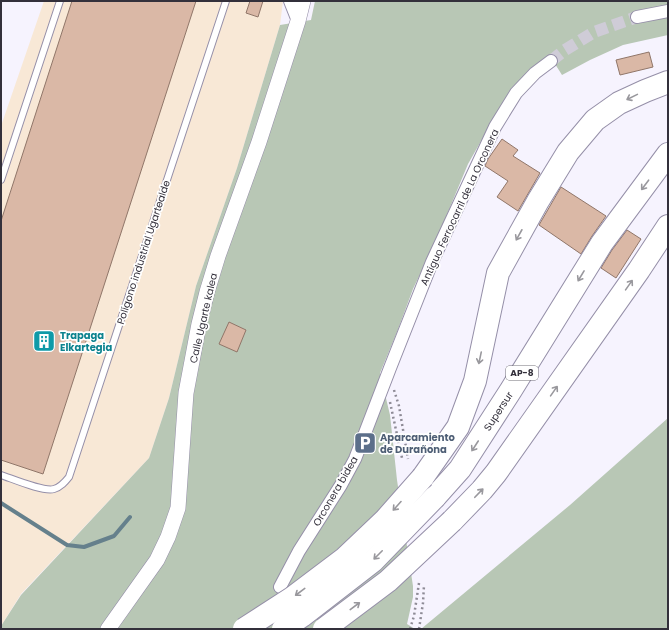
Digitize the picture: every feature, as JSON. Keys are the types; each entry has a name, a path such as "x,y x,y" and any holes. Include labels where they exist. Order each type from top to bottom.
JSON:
{"highway":[{"path":"244,629 292,598 345,558 385,520 423,478 458,427 475,381 498,273 568,152 595,120 619,103 668,82"},
{"name":"Supersur","path":"283,629 373,561 460,469 512,390 602,243 668,154"},
{"path":"324,629 388,581 452,521 482,490 496,473 668,226"}],"street":[{"name":"Calle Ugarte kalea","path":"108,629 157,560 168,537 178,508 186,394 199,324 218,256 259,142 298,21 300,2"},
{"path":"637,17 668,11"},
{"name":"Antiguo Ferrocarril de La Orconera","path":"388,374 432,262 495,127 516,93 535,73 551,61"},
{"name":"Orconera bidea","path":"280,587 299,551 341,485 355,459 388,374"}],"lane":[{"path":"1,180 60,1"},
{"name":"Polígono industrial Ugartealde","path":"1,475 44,489 53,489 62,485 69,477 226,1"}],"path":[{"path":"388,374 402,458"},
{"path":"388,374 393,384 399,406 408,459"},
{"path":"410,629 414,616 419,583"},
{"path":"419,629 424,585"}],"shaded area":[{"path":"44,1 283,1 280,25 237,168 196,286 169,398 149,458 21,594 1,626 1,126"}],"green space":[{"path":"315,1 668,1 668,35 623,45 562,75 550,56 489,127 468,164 438,236 413,289 380,373 390,415 397,480 413,586 413,597 407,624 415,629 1,629 1,626 21,595 149,458 169,398 196,286 237,168 280,25 311,20"},
{"path":"668,418 668,629 421,629 570,505"}],"building":[{"name":"Trapaga Elkartegia","path":"72,1 196,1 43,474 1,460 1,221"},
{"path":"250,1 263,1 258,17 246,13"},
{"path":"649,52 653,67 620,75 616,60"},
{"path":"502,139 518,150 513,156 540,173 518,211 497,197 508,181 485,166"},
{"path":"561,187 606,216 581,254 539,225"},
{"path":"627,230 641,239 616,278 601,268"},
{"path":"229,322 246,330 237,352 219,344"}],"waterway":[{"path":"1,503 67,545 84,547 114,536 130,517"}],"tunnel":[{"path":"551,61 565,50 594,32 637,17"}],"place":[{"name":"Trapaga Elkartegia","path":"44,341"},
{"name":"Aparcamiento de Durañona","path":"365,443"}]}
